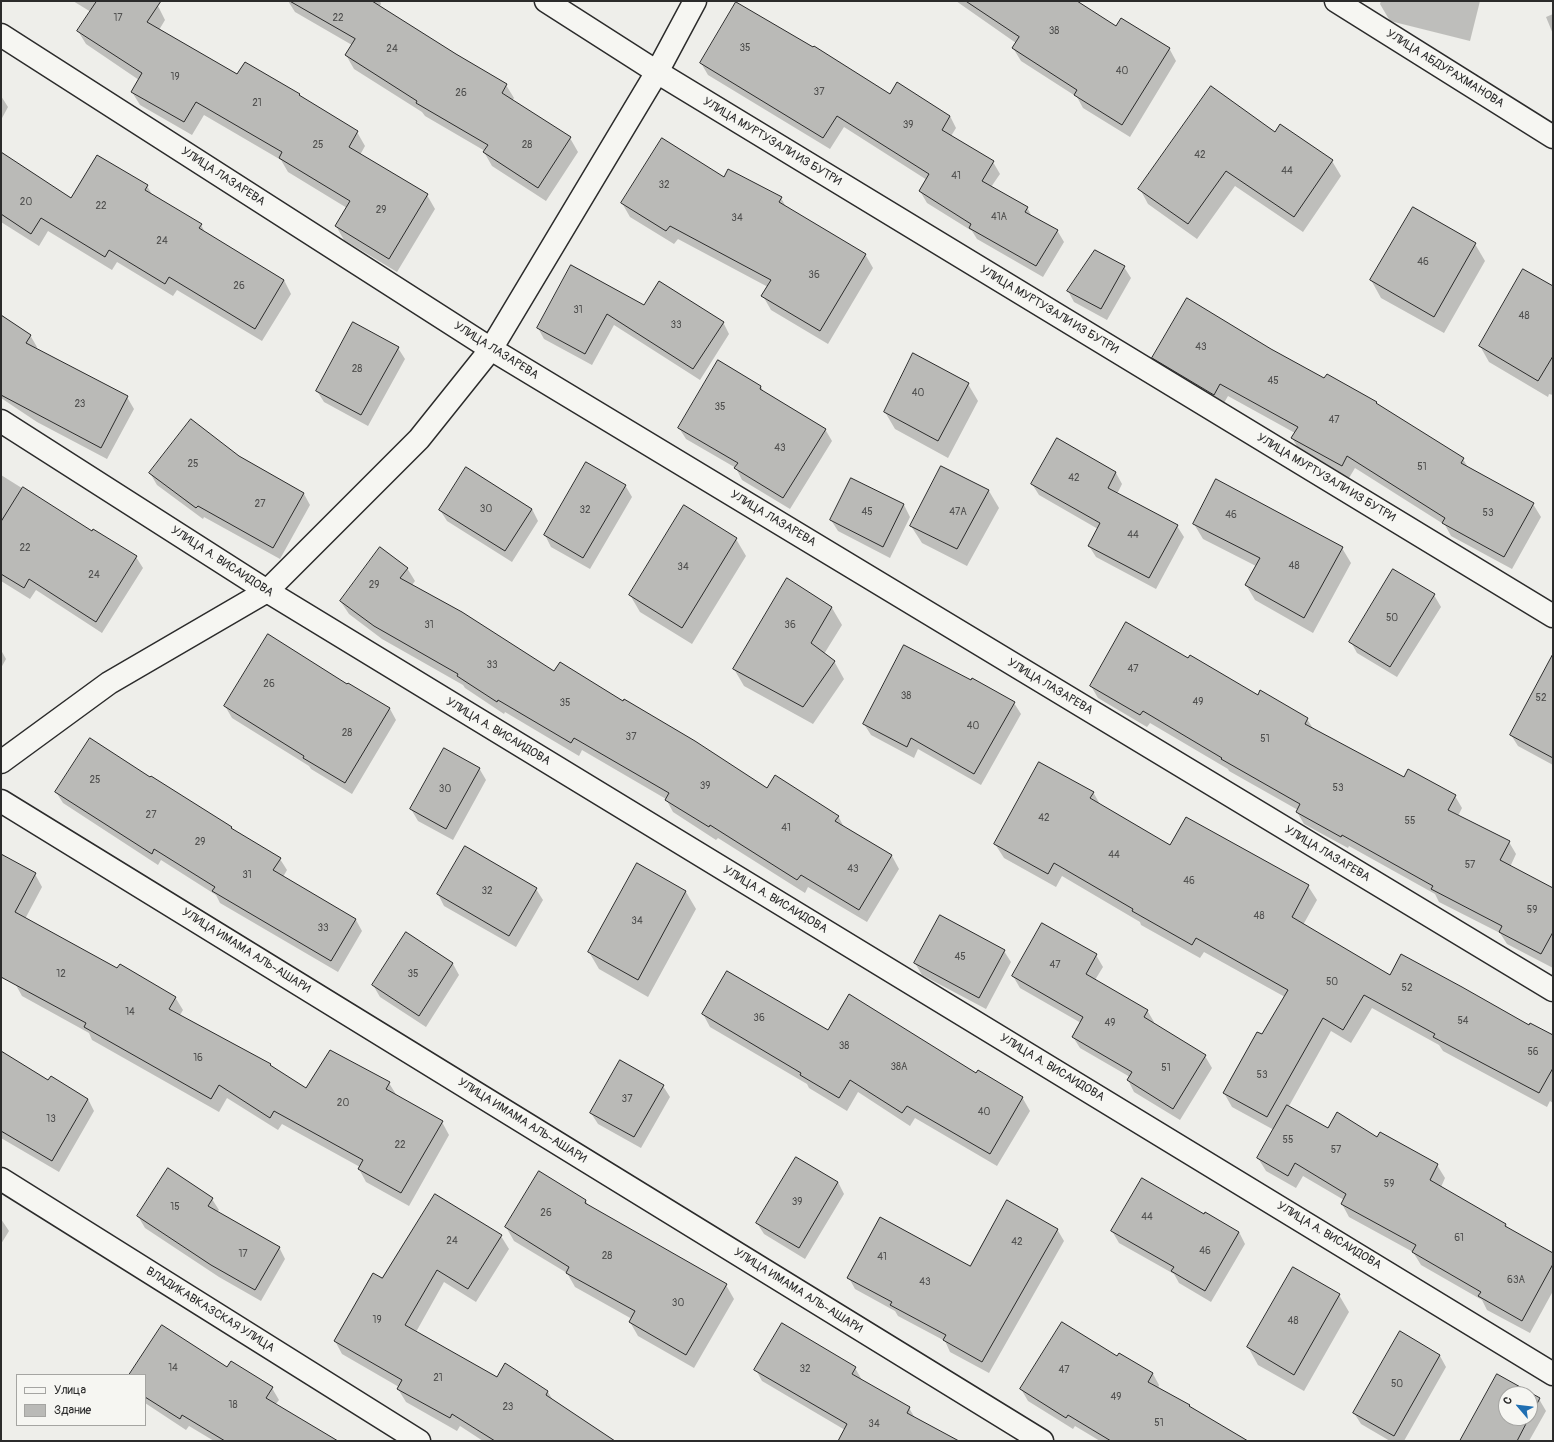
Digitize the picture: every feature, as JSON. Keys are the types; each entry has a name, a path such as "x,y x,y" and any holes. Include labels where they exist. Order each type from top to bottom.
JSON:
{"street":[{"name":"УЛИЦА МУРТУЗАЛИ ИЗ БУТРИ","path":"546,1 657,72 1553,616"},
{"path":"1,762 109,683 268,591 419,439 491,349 657,72 695,1"},
{"name":"УЛИЦА АБДУРАХМАНОВА","path":"1336,1 1553,137"},
{"name":"УЛИЦА ЛАЗАРЕВА","path":"1,35 491,349 1553,990"},
{"name":"УЛИЦА А. ВИСАИДОВА","path":"1,421 268,591 1553,1374"},
{"name":"УЛИЦА ИМАМА АЛЬ-АШАРИ","path":"1,800 1042,1441"},
{"name":"ВЛАДИКАВКАЗСКАЯ УЛИЦА","path":"1,1179 419,1441"}],"building":[{"path":"97,1 161,1 147,22 237,74 245,62 300,94 299,95 358,131 349,147 428,194 389,259 335,226 350,201 279,158 282,152 196,102 184,122 131,92 142,73 77,31"},
{"path":"290,1 372,1 507,84 502,93 571,137 538,188 483,152 488,145 416,103 417,101 345,55 355,39"},
{"path":"966,1 1077,1 1116,26 1121,18 1170,48 1122,125 1074,95 1077,90 1012,48 1019,37"},
{"path":"736,2 813,47 814,46 890,94 897,82 950,116 942,130 994,161 982,181 1028,207 1025,212 1058,230 1036,266 969,228 971,224 919,191 929,174 837,116 823,138 700,63"},
{"path":"1211,86 1275,132 1280,124 1333,160 1294,217 1226,171 1188,224 1138,189"},
{"path":"662,138 724,177 728,169 782,197 779,202 866,254 820,331 761,296 771,280 670,226 666,231 621,203"},
{"path":"1,152 71,198 97,155 148,185 145,190 202,224 199,228 284,280 255,329 169,277 165,284 109,250 105,257 41,218 31,234 1,214"},
{"path":"1413,207 1476,243 1434,317 1370,280"},
{"path":"1095,250 1125,266 1101,309 1067,291"},
{"path":"571,265 644,305 659,281 724,322 693,369 607,314 585,354 537,328"},
{"path":"1523,269 1553,286 1553,356 1538,381 1479,346"},
{"path":"1187,298 1271,349 1324,378 1327,374 1377,402 1376,403 1464,458 1461,463 1534,503 1504,557 1442,523 1445,518 1347,456 1342,466 1291,438 1298,427 1220,384 1214,395 1152,358"},
{"path":"1,315 31,335 26,343 128,396 101,448 1,395"},
{"path":"353,322 399,347 361,415 316,391"},
{"path":"913,353 969,383 938,441 884,412"},
{"path":"718,360 761,386 760,389 826,429 783,498 734,468 738,463 678,428"},
{"path":"191,419 239,456 304,493 273,548 198,506 196,508 149,473"},
{"path":"1057,438 1116,472 1108,488 1178,525 1149,578 1088,546 1100,523 1031,484"},
{"path":"586,462 626,485 583,558 544,535"},
{"path":"941,466 989,490 957,549 910,526"},
{"path":"466,467 532,509 505,551 439,510"},
{"path":"851,478 904,504 883,547 830,520"},
{"path":"1216,479 1343,547 1304,618 1245,585 1260,558 1193,524"},
{"path":"23,487 92,531 93,529 137,556 96,622 29,579 24,588 1,574 1,522"},
{"path":"684,505 737,538 682,628 629,595"},
{"path":"380,547 408,568 400,578 462,612 554,671 560,662 623,701 624,699 695,741 767,788 775,775 839,816 835,821 892,855 859,910 801,875 797,880 710,825 709,827 665,800 669,793 574,738 571,743 498,700 497,702 457,676 458,674 374,626 340,601"},
{"path":"1393,569 1435,594 1390,667 1349,642"},
{"path":"787,578 832,607 811,643 835,661 803,707 733,669"},
{"path":"1126,622 1188,658 1190,655 1258,695 1260,690 1308,718 1305,724 1404,777 1408,769 1456,795 1448,810 1510,841 1500,860 1553,888 1553,932 1541,954 1499,932 1502,926 1431,889 1433,886 1342,835 1341,837 1296,812 1300,804 1221,759 1222,758 1143,711 1140,715 1090,686"},
{"path":"268,634 347,684 348,683 390,708 345,783 303,758 304,756 224,706"},
{"path":"904,645 971,680 972,678 1015,702 974,774 911,738 907,747 863,724"},
{"path":"1553,654 1553,758 1510,735"},
{"path":"90,738 281,858 273,870 356,919 331,961 212,891 215,887 154,849 152,854 55,792"},
{"path":"444,748 480,768 446,829 410,809"},
{"path":"1039,762 1094,792 1090,798 1170,845 1186,817 1309,885 1292,917 1390,975 1401,954 1529,1025 1530,1023 1553,1035 1553,1068 1539,1093 1433,1037 1435,1034 1364,995 1343,1030 1323,1018 1267,1117 1223,1093 1257,1032 1262,1034 1288,990 1196,938 1192,945 1132,911 1133,909 1054,863 1048,874 994,844"},
{"path":"465,846 537,888 509,936 437,894"},
{"path":"1,854 36,873 15,912 117,968 120,964 176,997 169,1009 271,1064 270,1065 306,1088 330,1050 390,1082 386,1089 443,1121 401,1193 358,1169 363,1160 274,1111 270,1118 219,1085 211,1099 84,1027 86,1023 1,977"},
{"path":"637,863 686,891 638,980 588,952"},
{"path":"940,915 1005,950 979,998 914,963"},
{"path":"1042,923 1097,954 1086,974 1148,1010 1144,1017 1206,1055 1173,1109 1127,1080 1132,1072 1072,1037 1083,1017 1012,976"},
{"path":"406,932 453,963 419,1016 372,985"},
{"path":"727,971 828,1030 849,994 976,1073 978,1070 1023,1097 990,1154 907,1106 902,1113 850,1080 839,1098 800,1075 801,1073 702,1014"},
{"path":"1,1051 48,1080 51,1076 88,1099 52,1161 1,1131"},
{"path":"620,1060 664,1085 634,1137 590,1113"},
{"path":"1287,1105 1328,1128 1337,1112 1377,1137 1380,1132 1438,1164 1430,1180 1506,1224 1505,1226 1553,1253 1553,1264 1522,1321 1478,1296 1481,1292 1412,1252 1416,1245 1341,1204 1346,1194 1295,1163 1288,1176 1257,1158"},
{"path":"796,1157 838,1182 799,1248 756,1223"},
{"path":"168,1168 213,1198 208,1206 280,1247 255,1290 211,1265 137,1216"},
{"path":"539,1171 586,1200 585,1203 727,1284 686,1355 629,1322 635,1311 566,1273 569,1267 505,1227"},
{"path":"1142,1178 1204,1214 1205,1212 1239,1232 1205,1291 1171,1271 1174,1267 1111,1231"},
{"path":"435,1194 502,1235 468,1289 437,1270 405,1325 497,1377 505,1363 548,1391 546,1395 615,1441 495,1441 452,1414 450,1418 397,1389 402,1380 334,1341 373,1273 382,1278"},
{"path":"1007,1200 1058,1229 982,1362 943,1340 946,1335 890,1305 892,1302 847,1278 880,1217 970,1266"},
{"path":"1293,1267 1340,1294 1294,1375 1247,1347"},
{"path":"1062,1322 1117,1356 1119,1353 1153,1373 1148,1382 1190,1405 1189,1406 1248,1441 1111,1441 1068,1415 1066,1418 1020,1389"},
{"path":"782,1323 856,1367 852,1374 910,1407 907,1413 959,1441 838,1441 847,1424 754,1370"},
{"path":"162,1325 227,1367 231,1361 273,1387 266,1398 338,1441 225,1441 182,1415 180,1419 146,1398 146,1374 130,1374"},
{"path":"1400,1331 1440,1355 1394,1436 1353,1413"},
{"path":"1497,1374 1518,1386 1498,1386 1498,1426 1525,1426 1517,1441 1460,1441"}]}
